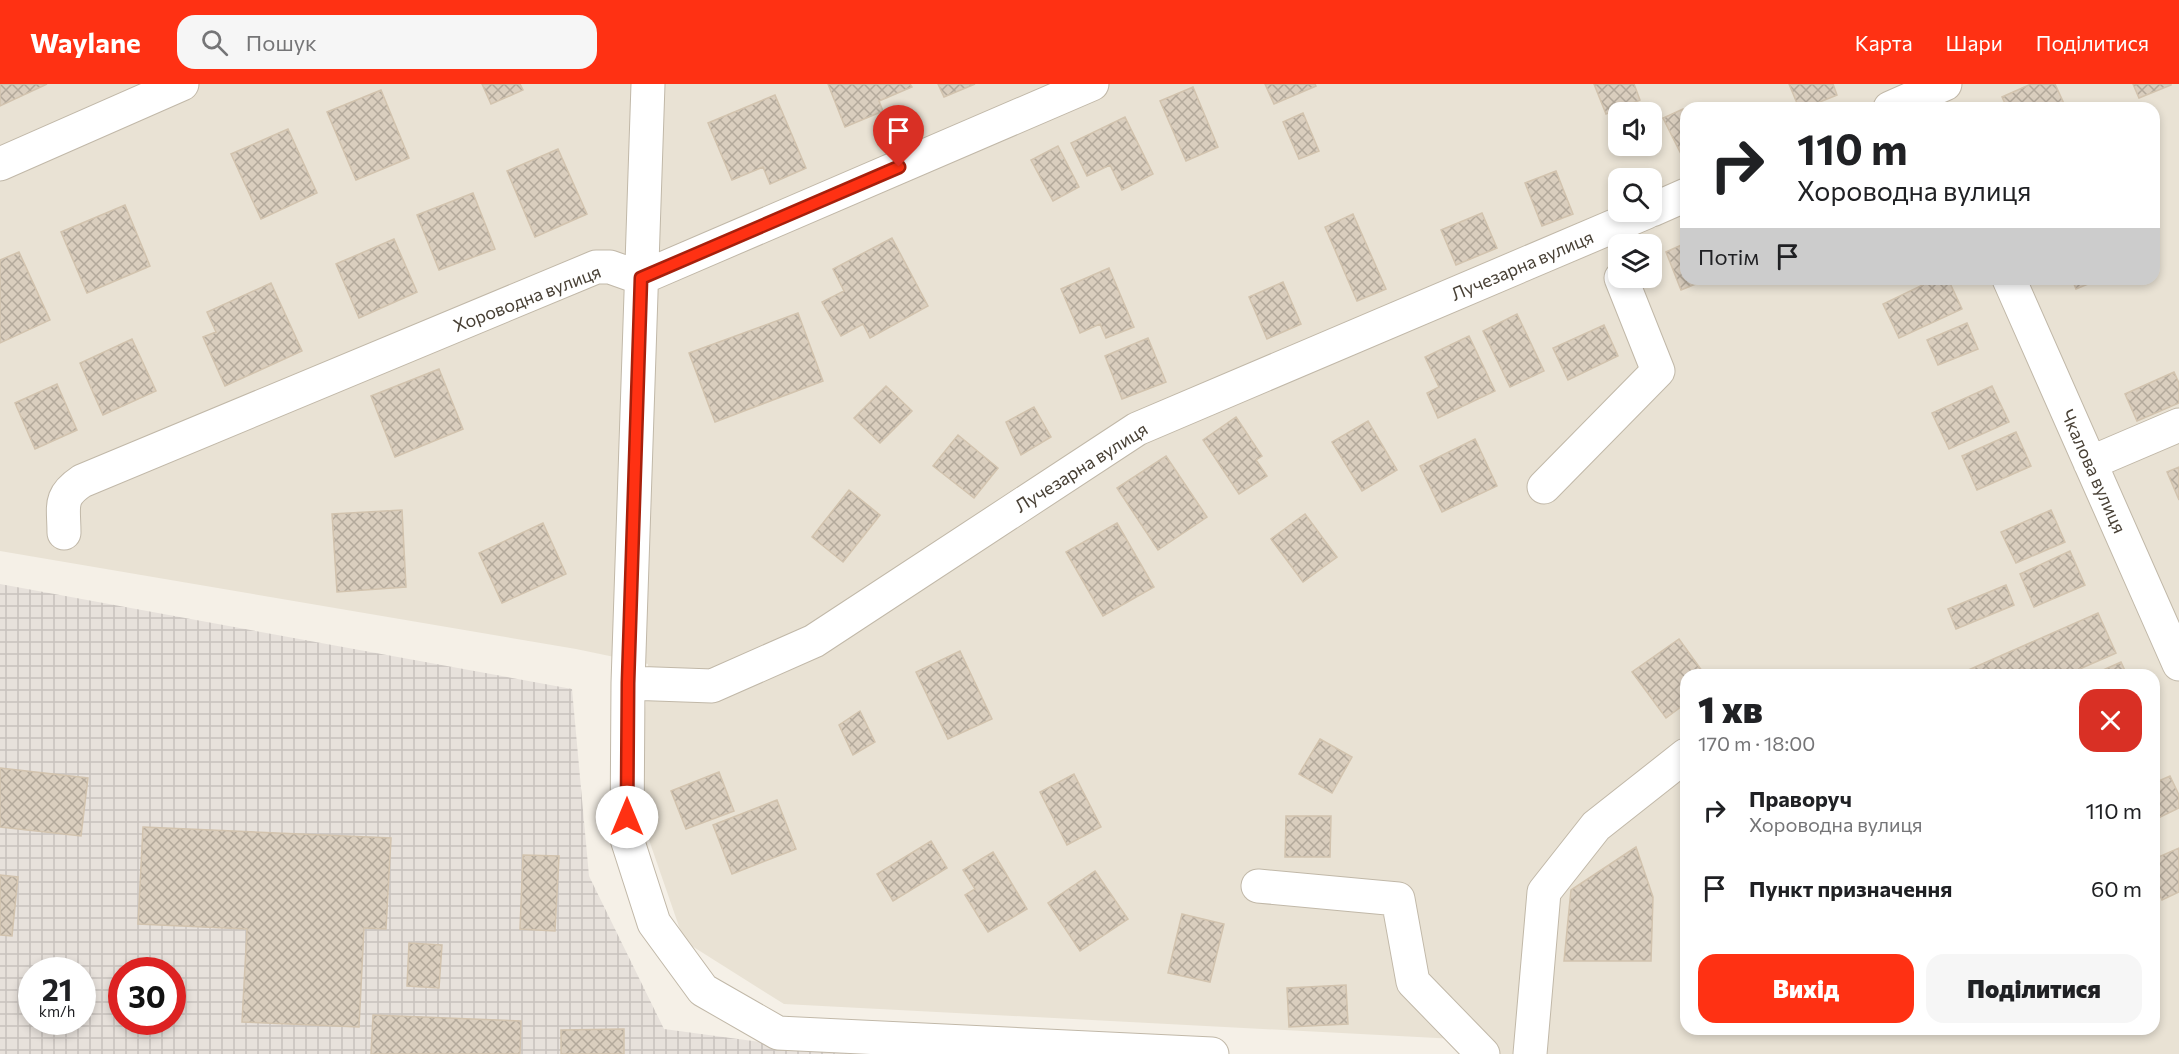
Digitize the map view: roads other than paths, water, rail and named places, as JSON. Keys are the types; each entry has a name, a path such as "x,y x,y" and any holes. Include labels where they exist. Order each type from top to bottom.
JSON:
{"street":[{"path":"0,164 182,84"},
{"path":"648,84 628,683 627,839 654,923 703,990 778,1033 1212,1054"},
{"path":"641,278 1092,84"},
{"path":"1906,102 1932,92"},
{"path":"1662,206 1680,198"},
{"name":"Лучезарна вулиця","path":"628,683 712,686 814,641 1137,429 1623,222"},
{"path":"1602,231 1608,246"},
{"name":"Хороводна вулиця","path":"64,533 63,501 69,490 82,481 596,267 610,267 641,278"},
{"name":"Чкалова вулиця","path":"2012,285 2179,664"},
{"path":"1544,487 1658,371 1625,288"},
{"path":"2090,463 2179,425"},
{"path":"1530,1054 1544,892 1596,826 1680,760"},
{"path":"1258,886 1398,899 1413,982 1483,1054"}]}
